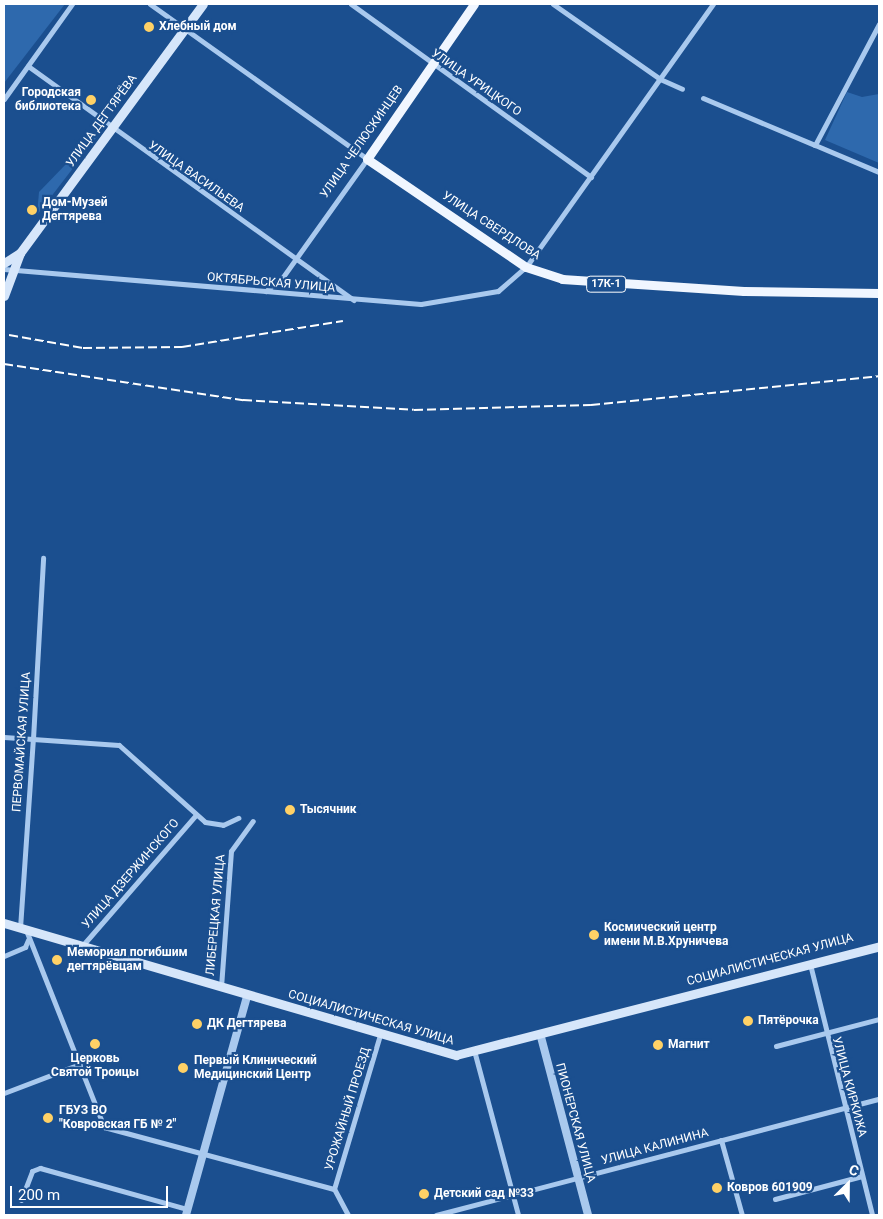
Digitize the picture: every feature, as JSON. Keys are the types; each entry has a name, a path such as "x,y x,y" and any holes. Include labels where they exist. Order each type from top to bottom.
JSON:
{"main road":[{"name":"УЛИЦА ДЕГТЯРЁВА","path":"6,293 20,254 203,4"},
{"name":"УЛИЦА ЧЕЛЮСКИНЦЕВ","path":"367,159 474,4"},
{"name":"УЛИЦА СВЕРДЛОВА","path":"367,159 526,267 562,279 614,285 879,293"},
{"name":"УЛИЦА ДЕГТЯРЁВА","path":"4,263 20,254"},
{"path":"4,275 6,293"},
{"name":"СОЦИАЛИСТИЧЕСКАЯ УЛИЦА","path":"4,923 439,1053 475,1054 879,946"}],"street":[{"path":"4,99 72,4"},
{"name":"УЛИЦА СВЕРДЛОВА","path":"150,4 367,159"},
{"name":"УЛИЦА УРИЦКОГО","path":"350,4 591,177"},
{"path":"553,4 660,79 682,89"},
{"name":"ОКТЯБРЬСКАЯ УЛИЦА","path":"4,269 16,268 355,300 421,304 474,297 498,291 526,267 713,4"},
{"path":"815,144 879,24"},
{"name":"УЛИЦА ВАСИЛЬЕВА","path":"28,66 111,129 355,300"},
{"path":"703,98 879,172"},
{"name":"УЛИЦА ЧЕЛЮСКИНЦЕВ","path":"266,291 294,258 367,159"},
{"name":"ПЕРВОМАЙСКАЯ УЛИЦА","path":"43,558 23,929 80,1064 104,1127 203,1152 334,1189"},
{"path":"4,737 119,744 196,815 223,825 238,818"},
{"name":"УЛИЦА ДЗЕРЖИНСКОГО","path":"82,946 196,815"},
{"name":"ЛИБЕРЕЦКАЯ УЛИЦА","path":"221,988 231,851 253,821"},
{"path":"4,956 25,947 28,939"},
{"name":"УЛИЦА КИРКИЖА","path":"810,963 824,1034 872,1215"},
{"path":"21,1200 32,1171 40,1168 187,1212 247,996"},
{"path":"776,1046 879,1019"},
{"name":"УРОЖАЙНЫЙ ПРОЕЗД","path":"348,1215 334,1189 380,1035"},
{"name":"ПИОНЕРСКАЯ УЛИЦА","path":"540,1037 588,1215"},
{"path":"475,1054 518,1215"},
{"path":"4,1093 80,1064"},
{"name":"УЛИЦА КАЛИНИНА","path":"436,1215 879,1099"},
{"path":"721,1140 742,1215"},
{"path":"775,1200 862,1176"}],"shaded area":[{"path":"4,4 65,4 4,83"},
{"path":"847,92 862,97 879,94 879,163 825,140"},
{"path":"97,132 100,133 37,215 39,192"}],"railway":[{"path":"9,335 83,348 182,347 343,321"},
{"path":"4,364 243,400 414,410 591,405 879,376"}],"place":[{"name":"Хлебный дом","path":"149,27"},
{"name":"Городская библиотека","path":"91,100"},
{"name":"Дом-Музей Дегтярева","path":"32,210"},
{"name":"Тысячник","path":"290,810"},
{"name":"Космический центр имени М.В.Хруничева","path":"594,935"},
{"name":"Мемориал погибшим дегтярёвцам","path":"57,960"},
{"name":"Пятёрочка","path":"748,1021"},
{"name":"ДК Дегтярева","path":"197,1024"},
{"name":"Церковь Святой Троицы","path":"95,1044"},
{"name":"Магнит","path":"658,1045"},
{"name":"Первый Клинический Медицинский Центр","path":"183,1068"},
{"name":"ГБУЗ ВО \"Ковровская ГБ № 2\"","path":"48,1118"},
{"name":"Ковров 601909","path":"717,1188"},
{"name":"Детский сад №33","path":"424,1194"}]}
